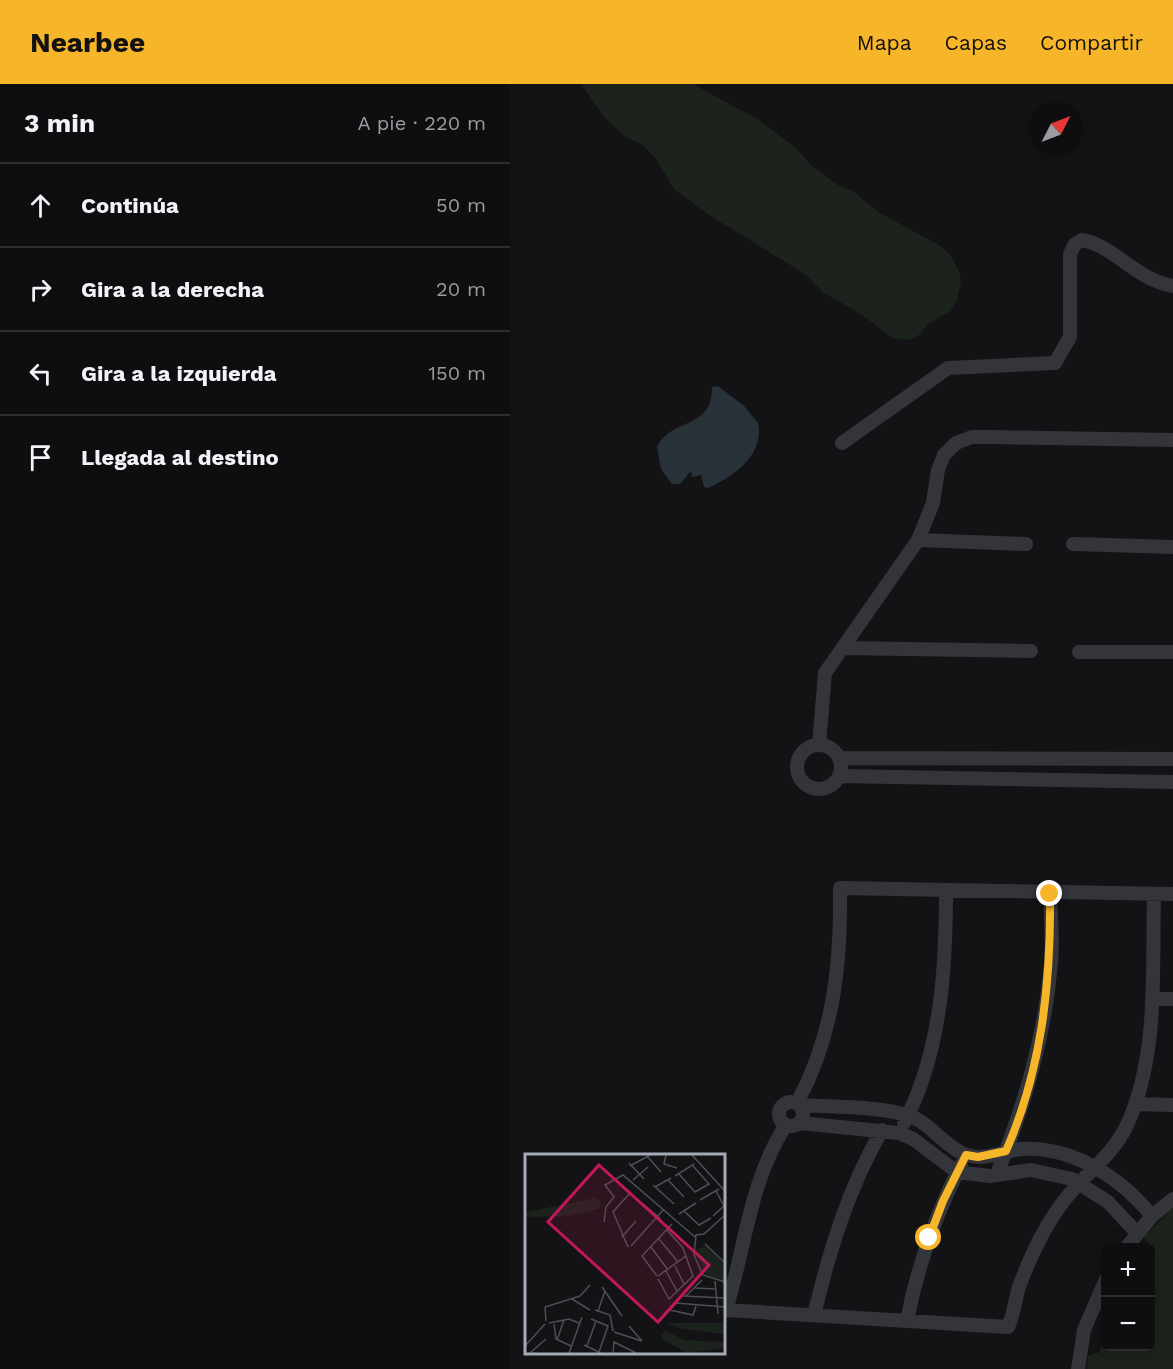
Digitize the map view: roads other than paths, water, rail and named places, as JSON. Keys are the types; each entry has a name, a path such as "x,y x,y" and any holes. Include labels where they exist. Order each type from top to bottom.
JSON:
{"street":[{"path":"842,443 948,368 1055,363 1071,337 1070,254 1076,244 1082,240 1089,241 1148,279 1173,286"},
{"path":"819,745 825,673 918,540 933,503 938,470 944,455 956,443 972,437 991,436 1173,440"},
{"path":"918,540 1026,544"},
{"path":"1073,544 1173,547"},
{"path":"843,648 1031,651"},
{"path":"1079,652 1173,652"},
{"path":"819,745 831,748 839,758 839,776 831,785 820,788 808,785 800,776 800,758 808,748 819,745"},
{"path":"839,758 1173,759"},
{"path":"1035,758 1035,780"},
{"path":"839,776 1173,782"},
{"path":"799,1104 824,1043 834,1001 841,943 840,888 1050,894 1173,894"},
{"path":"898,1133 908,1116 929,1055 939,1008 946,949 946,891"},
{"path":"997,1174 1032,1077 1045,1013 1051,961 1050,894"},
{"path":"799,1104 804,1113 793,1124 769,1159 753,1204 726,1310 1008,1327 1032,1256 1064,1200 1113,1148 1127,1126 1135,1104 1147,1052 1152,999 1154,895"},
{"path":"1152,999 1173,999"},
{"path":"1137,1233 1115,1207 1080,1184 1052,1173 1031,1170 978,1176 957,1172 913,1139 898,1133 793,1124 780,1119 780,1110 789,1102 869,1109 908,1116 930,1127 966,1155 978,1157 1024,1149 1044,1151 1096,1167 1132,1194 1152,1216"},
{"path":"1135,1104 1173,1105"},
{"path":"814,1315 827,1258 842,1212 882,1130"},
{"path":"907,1320 925,1248 966,1155"},
{"path":"1130,1243 1152,1216 1173,1198"},
{"path":"1078,1369 1084,1330 1101,1291"}]}
